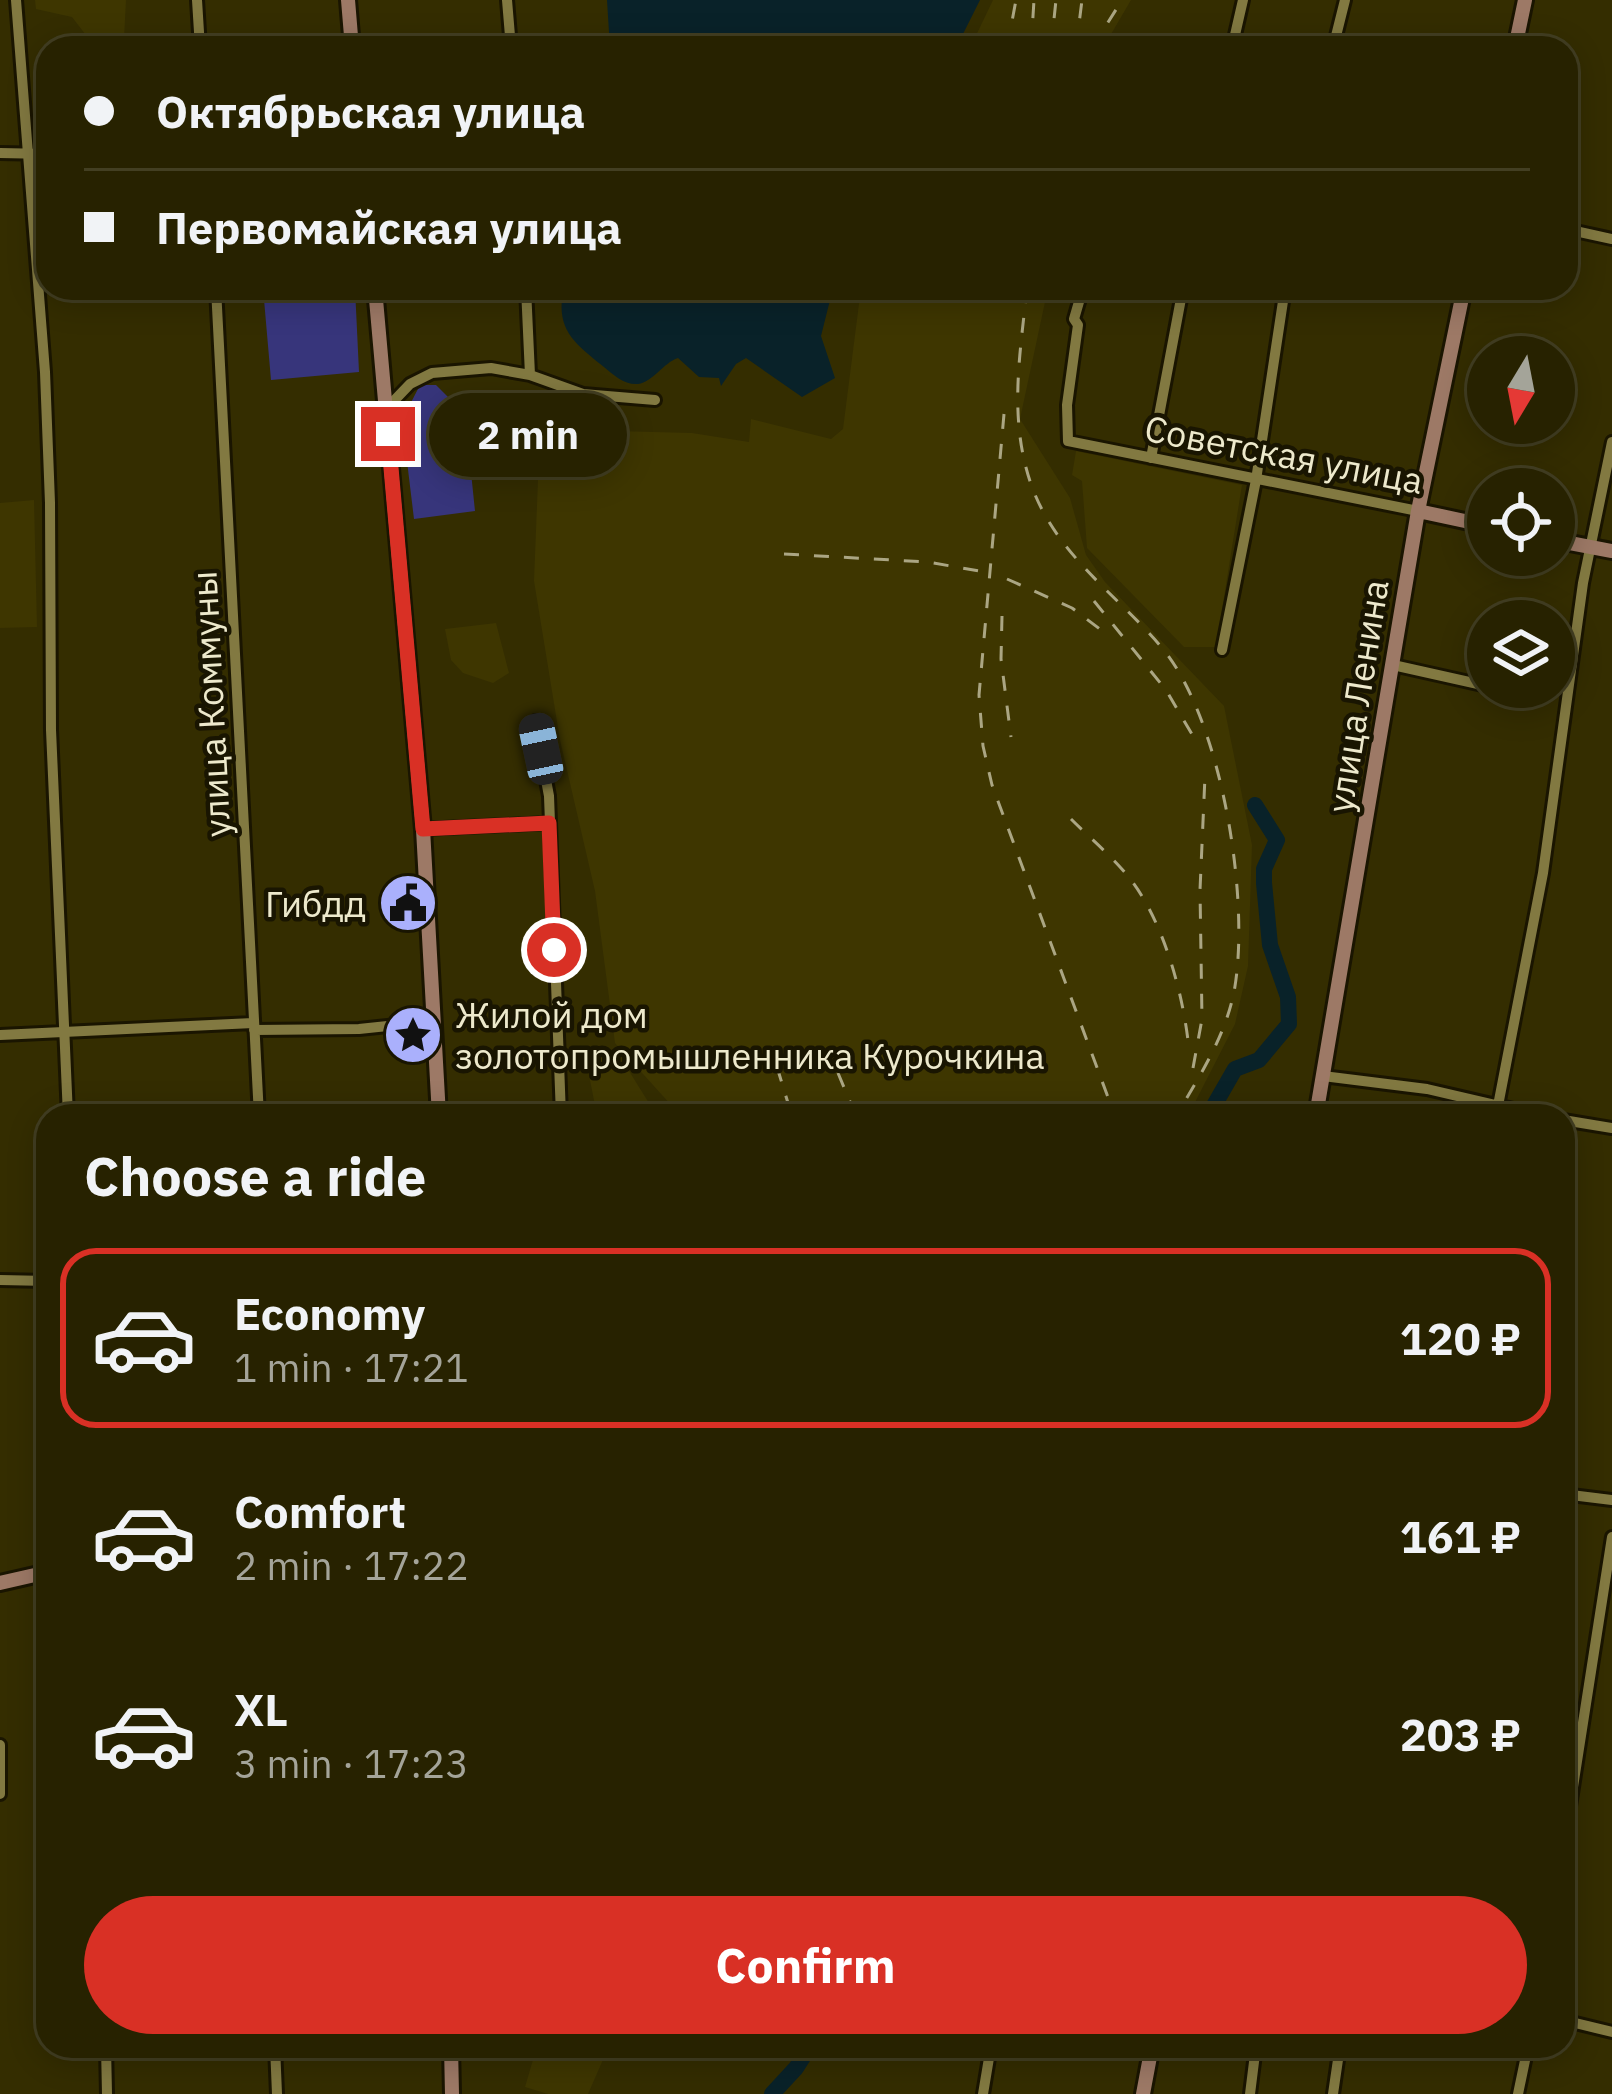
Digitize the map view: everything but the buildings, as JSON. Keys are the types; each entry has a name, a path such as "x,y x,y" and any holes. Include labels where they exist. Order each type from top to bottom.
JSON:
{"main road":[{"path":"348,0 351,36"},
{"path":"1518,36 1526,0"},
{"path":"376,300 423,829 439,1104"},
{"name":"улица Ленина","path":"1318,1104 1418,511 1462,300"},
{"name":"Советская улица","path":"1418,511 1467,522"},
{"path":"1575,544 1612,551"},
{"path":"0,1583 36,1575"},
{"path":"451,2058 452,2094"},
{"path":"1143,2094 1150,2058"}],"street":[{"path":"16,0 36,271"},
{"path":"196,0 199,36"},
{"path":"507,0 510,36"},
{"path":"1235,36 1243,0"},
{"path":"1336,36 1345,0"},
{"path":"0,153 36,155"},
{"path":"1578,232 1612,239"},
{"path":"38,300 50,502 51,730 67,1104"},
{"name":"улица Коммуны","path":"217,300 258,1104"},
{"path":"527,300 530,375"},
{"name":"Советская улица","path":"1080,300 1067,405 1068,441 1418,511"},
{"path":"1151,458 1182,300"},
{"path":"1222,650 1256,480 1283,300"},
{"path":"386,409 410,384 432,373 491,368 530,375 563,390 655,400"},
{"path":"1499,1104 1544,873 1591,547 1612,442"},
{"path":"1393,665 1467,682"},
{"path":"535,721 549,796 561,1104"},
{"path":"423,829 549,823"},
{"path":"0,1035 254,1027 358,1029 435,1021"},
{"path":"1324,1076 1427,1089 1473,1104"},
{"path":"1575,1122 1612,1128"},
{"path":"0,1280 36,1281"},
{"path":"1575,1495 1612,1500"},
{"path":"1575,1774 1612,1537"},
{"path":"0,1745 0,1794"},
{"path":"1575,2023 1612,2032"},
{"path":"106,2058 107,2094"},
{"path":"276,2058 277,2094"},
{"path":"983,2094 989,2058"},
{"path":"1250,2094 1254,2058"},
{"path":"1333,2094 1338,2058"},
{"path":"1518,2094 1526,2058"}],"shaded area":[{"path":"35,0 126,0 124,36 87,36 72,17 36,9"},
{"path":"993,0 1131,0 1110,36 976,36"},
{"path":"264,300 356,300 359,372 271,380"},
{"path":"859,300 1045,300 1020,419 1070,498 1086,555 1105,582 1224,706 1252,845 1248,966 1235,1024 1194,1104 670,1104 615,1043 595,891 560,740 534,581 540,429 692,433 749,442 751,419 831,439 843,429"},
{"path":"420,385 436,385 465,414 475,511 414,519 402,420"},
{"path":"1076,451 1242,485 1216,647 1184,647 1087,548 1082,481 1072,475"},
{"path":"34,500 37,627 0,628 0,503"},
{"path":"496,623 509,673 493,683 463,673 451,660 445,629"},
{"path":"584,1049 629,1071 650,1104 595,1104"},
{"path":"533,2058 604,2058 588,2094 548,2094 525,2087"}],"water":[{"path":"607,0 980,0 962,36 609,36"},
{"path":"830,300 821,336 835,378 802,397 746,358 721,386 719,378 699,377 678,358 643,383 628,383 576,343 565,325 562,303"}],"waterway":[{"path":"1215,1104 1235,1069 1259,1060 1289,1024 1288,997 1270,945 1264,883 1264,869 1277,840 1255,805"},
{"path":"772,2094 802,2058"}],"railway":[{"path":"1009,36 1016,0"},
{"path":"1032,36 1034,0"},
{"path":"1052,36 1056,0"},
{"path":"1078,36 1082,0"},
{"path":"1100,36 1122,0"},
{"path":"1026,300 1018,413 1032,487 1073,555 1163,649 1184,681 1216,765 1227,813 1238,910 1234,992 1218,1041 1183,1104"},
{"path":"1004,414 979,695 983,746 992,785 1111,1104"},
{"path":"784,554 928,562 979,571"},
{"path":"1007,579 1072,608 1109,636"},
{"path":"1094,601 1166,690 1193,736"},
{"path":"1002,616 1001,659 1011,737"},
{"path":"1193,1068 1202,1019 1205,776"},
{"path":"1071,819 1143,897 1163,938 1177,984 1189,1050"},
{"path":"777,1067 788,1104"},
{"path":"838,1073 851,1104"}],"place":[{"name":"Гибдд","path":"408,903"},
{"name":"Жилой дом золотопромышленника Курочкина","path":"413,1035"}],"route":[{"path":"388,434 423,829 549,823 554,950"}]}
